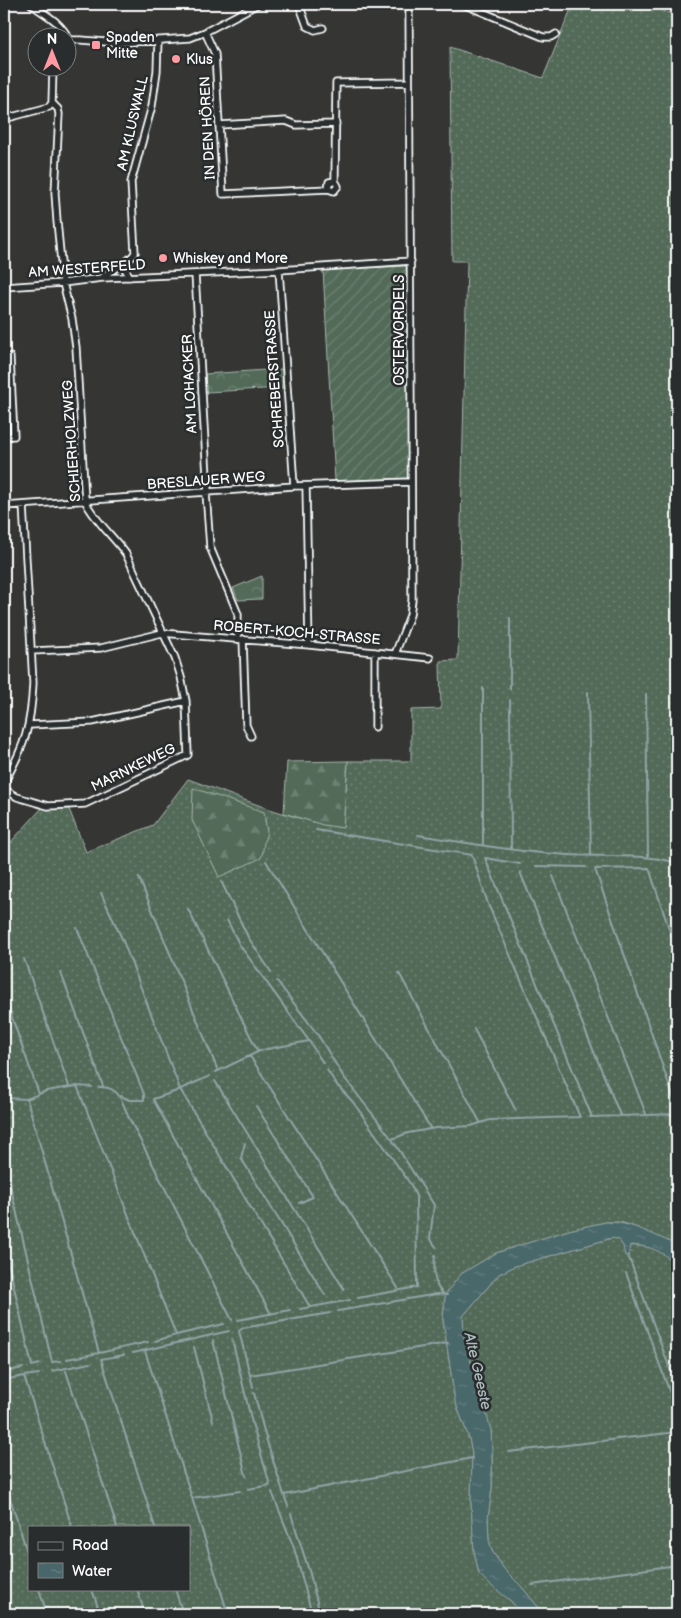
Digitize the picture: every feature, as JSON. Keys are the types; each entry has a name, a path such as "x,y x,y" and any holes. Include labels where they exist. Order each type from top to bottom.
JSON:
{"street":[{"path":"31,4 58,22 63,28"},
{"path":"78,41 118,43 190,38 206,32 258,4"},
{"path":"299,4 306,26 315,30 324,28"},
{"name":"OSTERVORDELS","path":"395,654 410,614 411,261 409,4"},
{"path":"463,4 543,37 550,38 556,34"},
{"name":"IN DEN HÖREN","path":"206,32 215,54 223,194 328,189 329,182 335,181 336,124"},
{"name":"AM KLUSWALL","path":"102,278 135,253 132,182 152,106 157,71 158,40"},
{"name":"SCHIERHOLZWEG","path":"53,78 52,103 58,109 59,114 55,192 64,283 76,347 85,501 93,514 126,554 175,658 186,701 188,755"},
{"path":"220,125 286,121 296,126 336,124 336,83 409,82"},
{"path":"4,119 44,110 52,103"},
{"name":"AM WESTERFELD","path":"4,287 64,283 102,278 279,270 411,261"},
{"path":"122,264 130,277"},
{"name":"SCHREBERSTRASSE","path":"279,270 294,486"},
{"name":"AM LOHACKER","path":"195,274 210,547 238,614 246,725 250,736"},
{"path":"4,357 10,357 14,436 4,436"},
{"name":"BRESLAUER WEG","path":"4,506 294,486 411,482"},
{"path":"306,486 309,645"},
{"path":"4,783 23,746 30,725 33,683 23,505"},
{"name":"ROBERT-KOCH-STRASSE","path":"31,651 101,648 162,633 309,645 430,658"},
{"path":"375,652 375,727"},
{"path":"30,725 92,722 186,701"},
{"name":"MARNKEWEG","path":"4,789 17,797 48,806 85,804 188,755"}],"green space":[{"path":"573,4 645,4 677,16 677,1245 630,1225 619,1222 606,1222 569,1230 496,1253 461,1274 447,1292 443,1319 455,1401 469,1438 472,1453 471,1503 474,1551 479,1574 511,1601 522,1614 4,1614 4,851 7,847 4,849 4,839 10,843 42,808 69,809 86,852 153,825 188,779 303,819 343,827 348,761 411,761 411,710 441,709 440,661 458,660 467,261 452,261 450,47 543,78"},
{"path":"407,266 408,478 335,481 323,270"},
{"path":"282,369 283,388 206,392 205,374"},
{"path":"262,576 262,599 238,600 233,588"},
{"path":"348,761 343,828 323,825 284,813 287,762"},
{"path":"193,788 264,812 267,833 261,858 219,877 192,820"},
{"path":"612,1238 618,1239 623,1246 652,1248 677,1264 677,1614 544,1614 504,1569 492,1551 489,1540 488,1519 492,1488 491,1430 464,1338 463,1316 499,1274 515,1266"}],"water":[{"name":"Alte Geeste","path":"606,1222 625,1224 677,1245 677,1264 660,1253 644,1247 630,1245 629,1255 625,1256 623,1246 618,1239 612,1238 515,1266 499,1274 463,1316 464,1338 491,1430 492,1488 488,1519 489,1540 492,1551 504,1569 544,1614 522,1614 511,1601 479,1574 474,1551 471,1503 472,1453 469,1438 455,1401 443,1319 445,1298 447,1292 461,1274 496,1253 569,1230"}],"waterway":[{"path":"510,618 510,689"},
{"path":"483,688 483,845"},
{"path":"588,692 591,856"},
{"path":"646,694 648,857"},
{"path":"510,700 511,849"},
{"path":"316,830 472,855 488,904 580,1117 490,1120 471,1126 436,1128 408,1133 392,1139 434,1205 430,1238 436,1247"},
{"path":"418,835 521,851 647,858 677,863"},
{"path":"520,864 485,858 592,1117"},
{"path":"266,861 431,1129"},
{"path":"536,866 586,867"},
{"path":"677,953 649,868 595,869 677,1108"},
{"path":"520,872 620,1115"},
{"path":"553,876 646,1114"},
{"path":"139,878 218,1071"},
{"path":"221,881 248,937 271,972"},
{"path":"101,893 123,941 180,1089 310,1307"},
{"path":"188,909 258,1052"},
{"path":"227,920 239,944 309,1041"},
{"path":"77,928 144,1094 144,1100 129,1100 121,1096"},
{"path":"24,959 69,1086"},
{"path":"61,973 103,1086"},
{"path":"399,973 480,1122"},
{"path":"277,981 318,1035 343,1076 391,1138"},
{"path":"4,995 39,1094"},
{"path":"474,1029 516,1111"},
{"path":"216,1072 262,1050 309,1041 323,1063"},
{"path":"250,1056 398,1288"},
{"path":"327,1070 337,1085 353,1102 411,1185 416,1196 417,1287 358,1298"},
{"path":"210,1076 153,1099 271,1314"},
{"path":"215,1081 344,1289"},
{"path":"77,1086 46,1091 27,1099 99,1353 148,1342"},
{"path":"92,1087 77,1086 176,1335 224,1324"},
{"path":"99,1087 111,1089 119,1096 232,1320"},
{"path":"4,1091 6,1098"},
{"path":"4,1098 27,1099"},
{"path":"256,1106 313,1197 299,1203"},
{"path":"590,1117 677,1114"},
{"path":"245,1143 241,1158 325,1295"},
{"path":"4,1159 52,1362 60,1361"},
{"path":"4,1243 32,1366 40,1364"},
{"path":"435,1255 434,1271 437,1286 444,1294"},
{"path":"628,1255 677,1388"},
{"path":"626,1273 677,1412"},
{"path":"338,1311 437,1294 447,1295"},
{"path":"300,1309 350,1300"},
{"path":"238,1320 290,1310"},
{"path":"253,1387 239,1331 243,1328 330,1313"},
{"path":"133,1353 229,1331"},
{"path":"155,1341 176,1335"},
{"path":"232,1339 252,1423 270,1485 248,1489"},
{"path":"213,1340 246,1476"},
{"path":"250,1375 448,1343"},
{"path":"194,1347 213,1421"},
{"path":"145,1351 192,1498 240,1491"},
{"path":"67,1359 99,1353"},
{"path":"124,1355 101,1359 155,1526"},
{"path":"52,1371 90,1363"},
{"path":"4,1372 23,1368"},
{"path":"65,1368 117,1526"},
{"path":"24,1376 39,1374"},
{"path":"4,1380 24,1376 72,1526"},
{"path":"254,1393 284,1495 472,1458"},
{"path":"508,1452 677,1432"},
{"path":"4,1479 28,1555"},
{"path":"272,1492 294,1548 312,1614"},
{"path":"284,1495 288,1506"},
{"path":"192,1498 228,1614"},
{"path":"291,1514 310,1574 320,1614"},
{"path":"532,1585 677,1565"},
{"path":"39,1590 47,1614"},
{"path":"92,1590 100,1614"},
{"path":"137,1590 145,1614"},
{"path":"175,1590 183,1614"},
{"path":"4,1599 9,1614"}],"place":[{"name":"Spaden Mitte","path":"96,45"},
{"name":"Klus","path":"176,59"},
{"name":"Whiskey and More","path":"163,258"}]}
